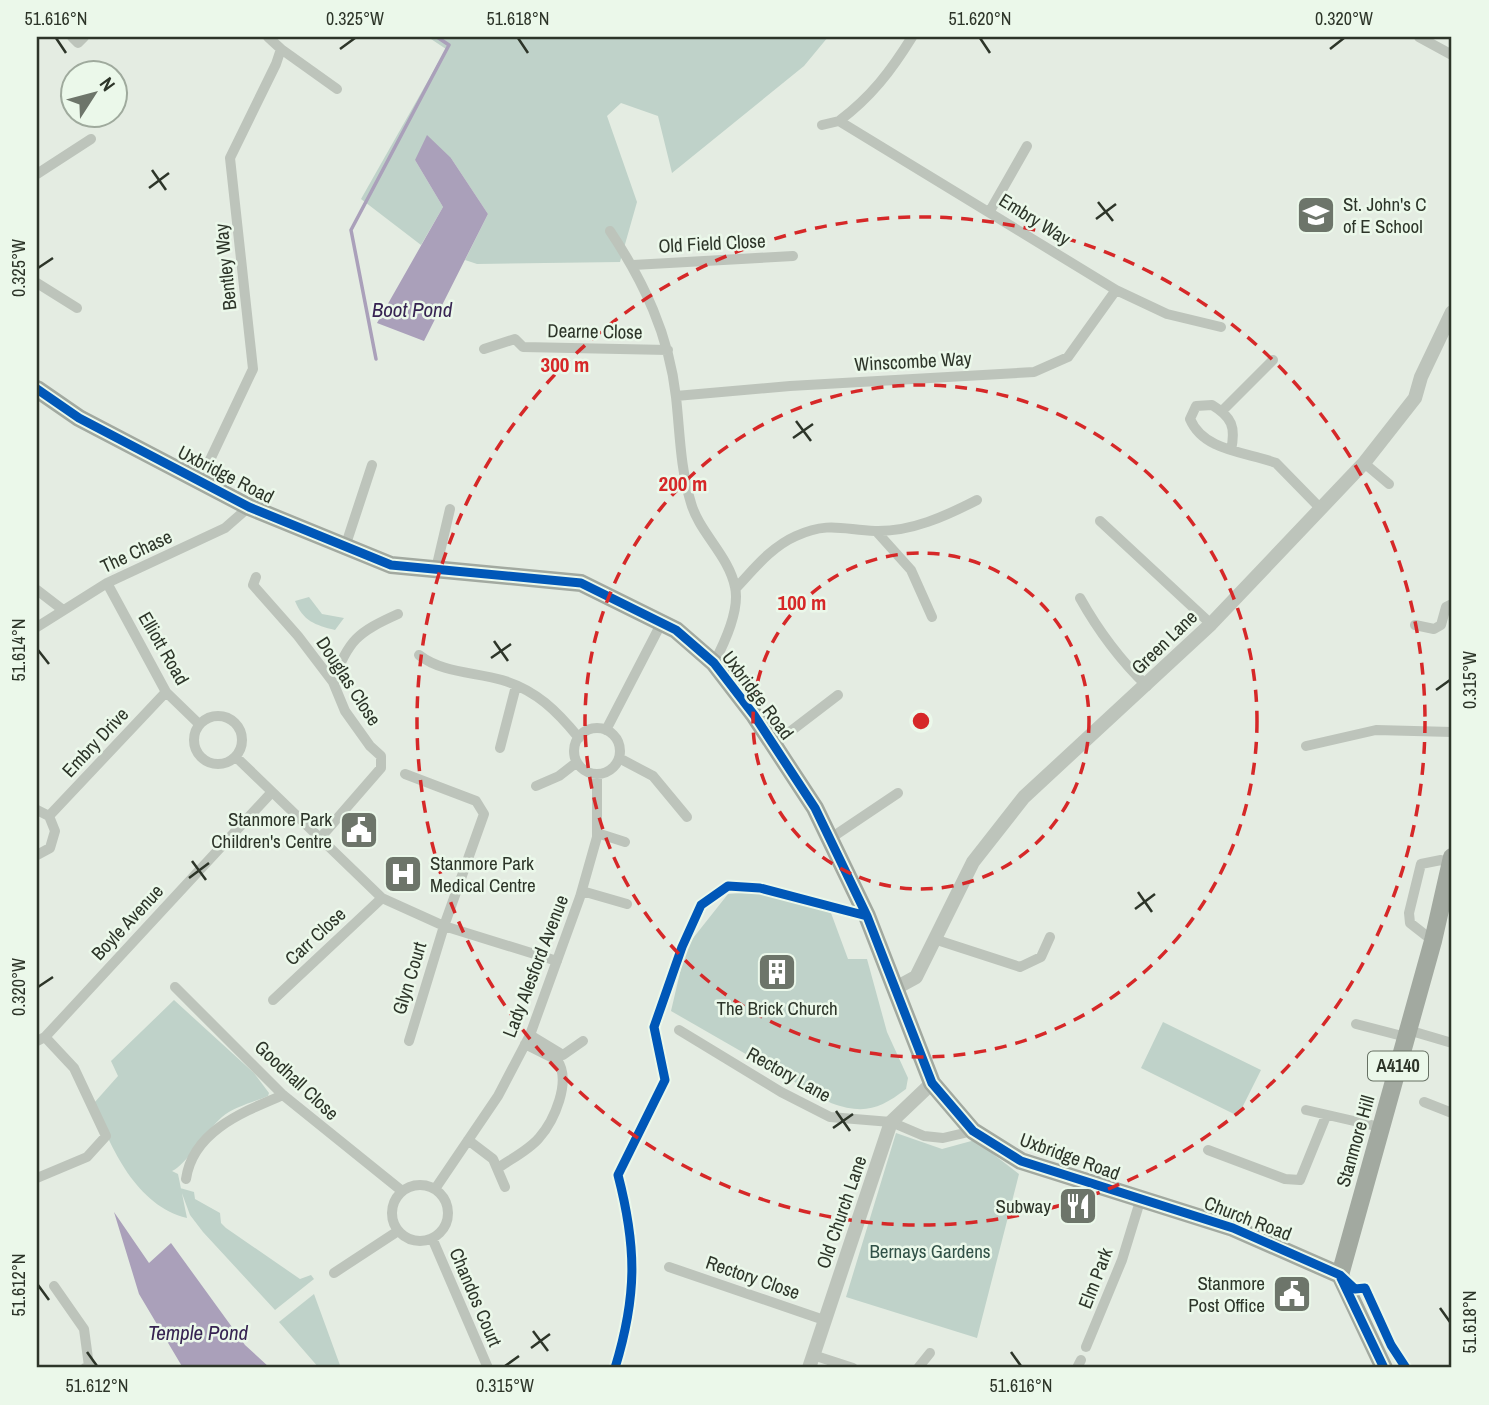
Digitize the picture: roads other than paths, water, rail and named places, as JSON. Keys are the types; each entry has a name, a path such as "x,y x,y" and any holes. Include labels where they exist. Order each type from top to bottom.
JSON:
{"main road":[{"name":"Uxbridge Road","path":"37,389 79,418 249,507 391,565 581,583 662,622 714,663 774,744 831,838 867,916 932,1083 973,1130 1021,1161 1141,1199"},
{"name":"Stanmore Hill","path":"1340,1275 1433,941 1452,861"},
{"name":"Church Road","path":"1141,1199 1233,1228 1340,1275"},
{"path":"1340,1275 1384,1368"}],"street":[{"path":"72,37 78,43 84,37"},
{"path":"268,37 337,89"},
{"path":"822,125 839,121 868,99 889,74 912,37"},
{"path":"1419,37 1452,55"},
{"name":"Bentley Way","path":"200,481 253,369 230,158 281,49"},
{"name":"Embry Way","path":"839,121 1116,290 1167,314 1221,327"},
{"path":"37,174 91,139"},
{"path":"990,211 1027,146"},
{"path":"610,230 633,265 660,323 676,396 680,462 692,506 736,588"},
{"name":"Old Field Close","path":"633,265 793,256"},
{"path":"37,284 77,308"},
{"name":"Winscombe Way","path":"676,396 1034,372 1068,357 1116,290"},
{"name":"Green Lane","path":"894,989 916,977 973,862 1024,797 1211,624 1364,463 1415,398 1421,377 1452,312"},
{"name":"Dearne Close","path":"484,349 515,339 523,347 668,350"},
{"path":"1222,411 1273,360"},
{"path":"1231,450 1234,429 1222,411 1212,405 1200,404 1192,410 1191,419 1204,437 1231,450 1276,463 1321,509"},
{"path":"1364,463 1390,484"},
{"path":"345,547 372,465"},
{"path":"714,663 729,635 736,588 767,555 797,536 837,525 876,531 944,517 977,500"},
{"name":"The Chase","path":"37,627 107,583 225,528 249,507"},
{"path":"436,569 450,509"},
{"path":"1100,521 1211,624"},
{"path":"876,531 911,570 932,617"},
{"name":"Douglas Close","path":"256,576 253,585 298,636 333,682 345,711 370,746 381,756 381,768 321,837"},
{"name":"Elliott Road","path":"107,583 166,692 199,724"},
{"path":"37,590 63,610"},
{"path":"1080,598 1100,635 1122,663 1147,686"},
{"path":"1415,625 1434,629 1441,625 1446,607 1452,604"},
{"path":"333,682 341,661 359,636 366,629 398,614"},
{"path":"606,730 662,622"},
{"path":"419,655 430,664 516,686 555,708 579,738"},
{"path":"500,748 516,686"},
{"name":"Embry Drive","path":"49,816 166,692"},
{"path":"774,744 838,695"},
{"path":"214,716 233,721 242,735 242,744 236,757 220,765 201,758 193,743 199,724 214,716"},
{"path":"589,730 606,730 618,741 619,758 612,769 597,775 582,769 577,762 574,747 579,738 589,730"},
{"path":"1306,746 1376,730 1452,732"},
{"path":"236,757 382,898 444,926 557,961"},
{"path":"619,758 653,776 687,817"},
{"path":"536,786 559,776 577,762"},
{"name":"Glyn Court","path":"405,774 476,801 484,814 444,926 409,1041"},
{"name":"Lady Alesford Avenue","path":"435,1189 498,1096 528,1040 582,891 597,833 597,775"},
{"name":"Boyle Avenue","path":"41,1039 271,793"},
{"path":"831,838 898,793"},
{"path":"37,810 49,816 55,831 55,839 50,848 37,855"},
{"path":"597,833 625,842"},
{"path":"1433,941 1410,923 1409,913 1421,864 1440,860 1452,861"},
{"path":"582,891 627,904"},
{"name":"Carr Close","path":"273,1000 382,898"},
{"path":"934,939 1020,967 1041,957 1050,937"},
{"name":"Goodhall Close","path":"175,987 283,1095 402,1191"},
{"path":"1356,1024 1452,1044"},
{"name":"Rectory Lane","path":"679,1030 781,1092 830,1116 891,1122 925,1136 943,1138 973,1130"},
{"path":"37,1178 87,1157 106,1136 74,1068 41,1039"},
{"path":"528,1040 564,1055 583,1041"},
{"path":"498,1168 539,1138 556,1111 561,1090 561,1065 528,1040"},
{"name":"Old Church Lane","path":"811,1362 891,1122 932,1083"},
{"path":"186,1179 188,1165 204,1140 237,1115 283,1095"},
{"path":"1424,1102 1452,1113"},
{"path":"1306,1111 1380,1127"},
{"path":"1208,1150 1285,1179 1300,1180 1326,1116"},
{"path":"468,1140 493,1159 505,1187"},
{"path":"420,1184 435,1189 442,1195 448,1214 444,1228 432,1238 413,1240 398,1231 392,1212 402,1191 420,1184"},
{"name":"Elm Park","path":"1086,1348 1122,1260 1141,1199"},
{"path":"334,1273 398,1231"},
{"name":"Chandos Court","path":"432,1238 488,1368"},
{"name":"Rectory Close","path":"669,1266 824,1321"},
{"path":"54,1286 84,1329 89,1366 85,1368"},
{"path":"918,1368 930,1353"},
{"path":"811,1362 853,1368"}],"water":[{"name":"Boot Pond","path":"427,135 451,158 488,214 424,341 377,323 443,207 415,160"},
{"name":"Temple Pond","path":"114,1212 149,1263 171,1243 245,1345 270,1368 183,1368 139,1294"}],"waterway":[{"path":"376,359 351,230 449,45 437,37"}],"place":[{"name":"St. John's C of E School","path":"1316,215"},
{"name":"Stanmore Park Children's Centre","path":"359,830"},
{"name":"Stanmore Park Medical Centre","path":"403,874"},
{"name":"The Brick Church","path":"777,972"},
{"name":"Subway","path":"1078,1206"},
{"name":"Stanmore Post Office","path":"1292,1294"}],"park label":[{"name":"Bernays Gardens","path":"930,1251"}]}
